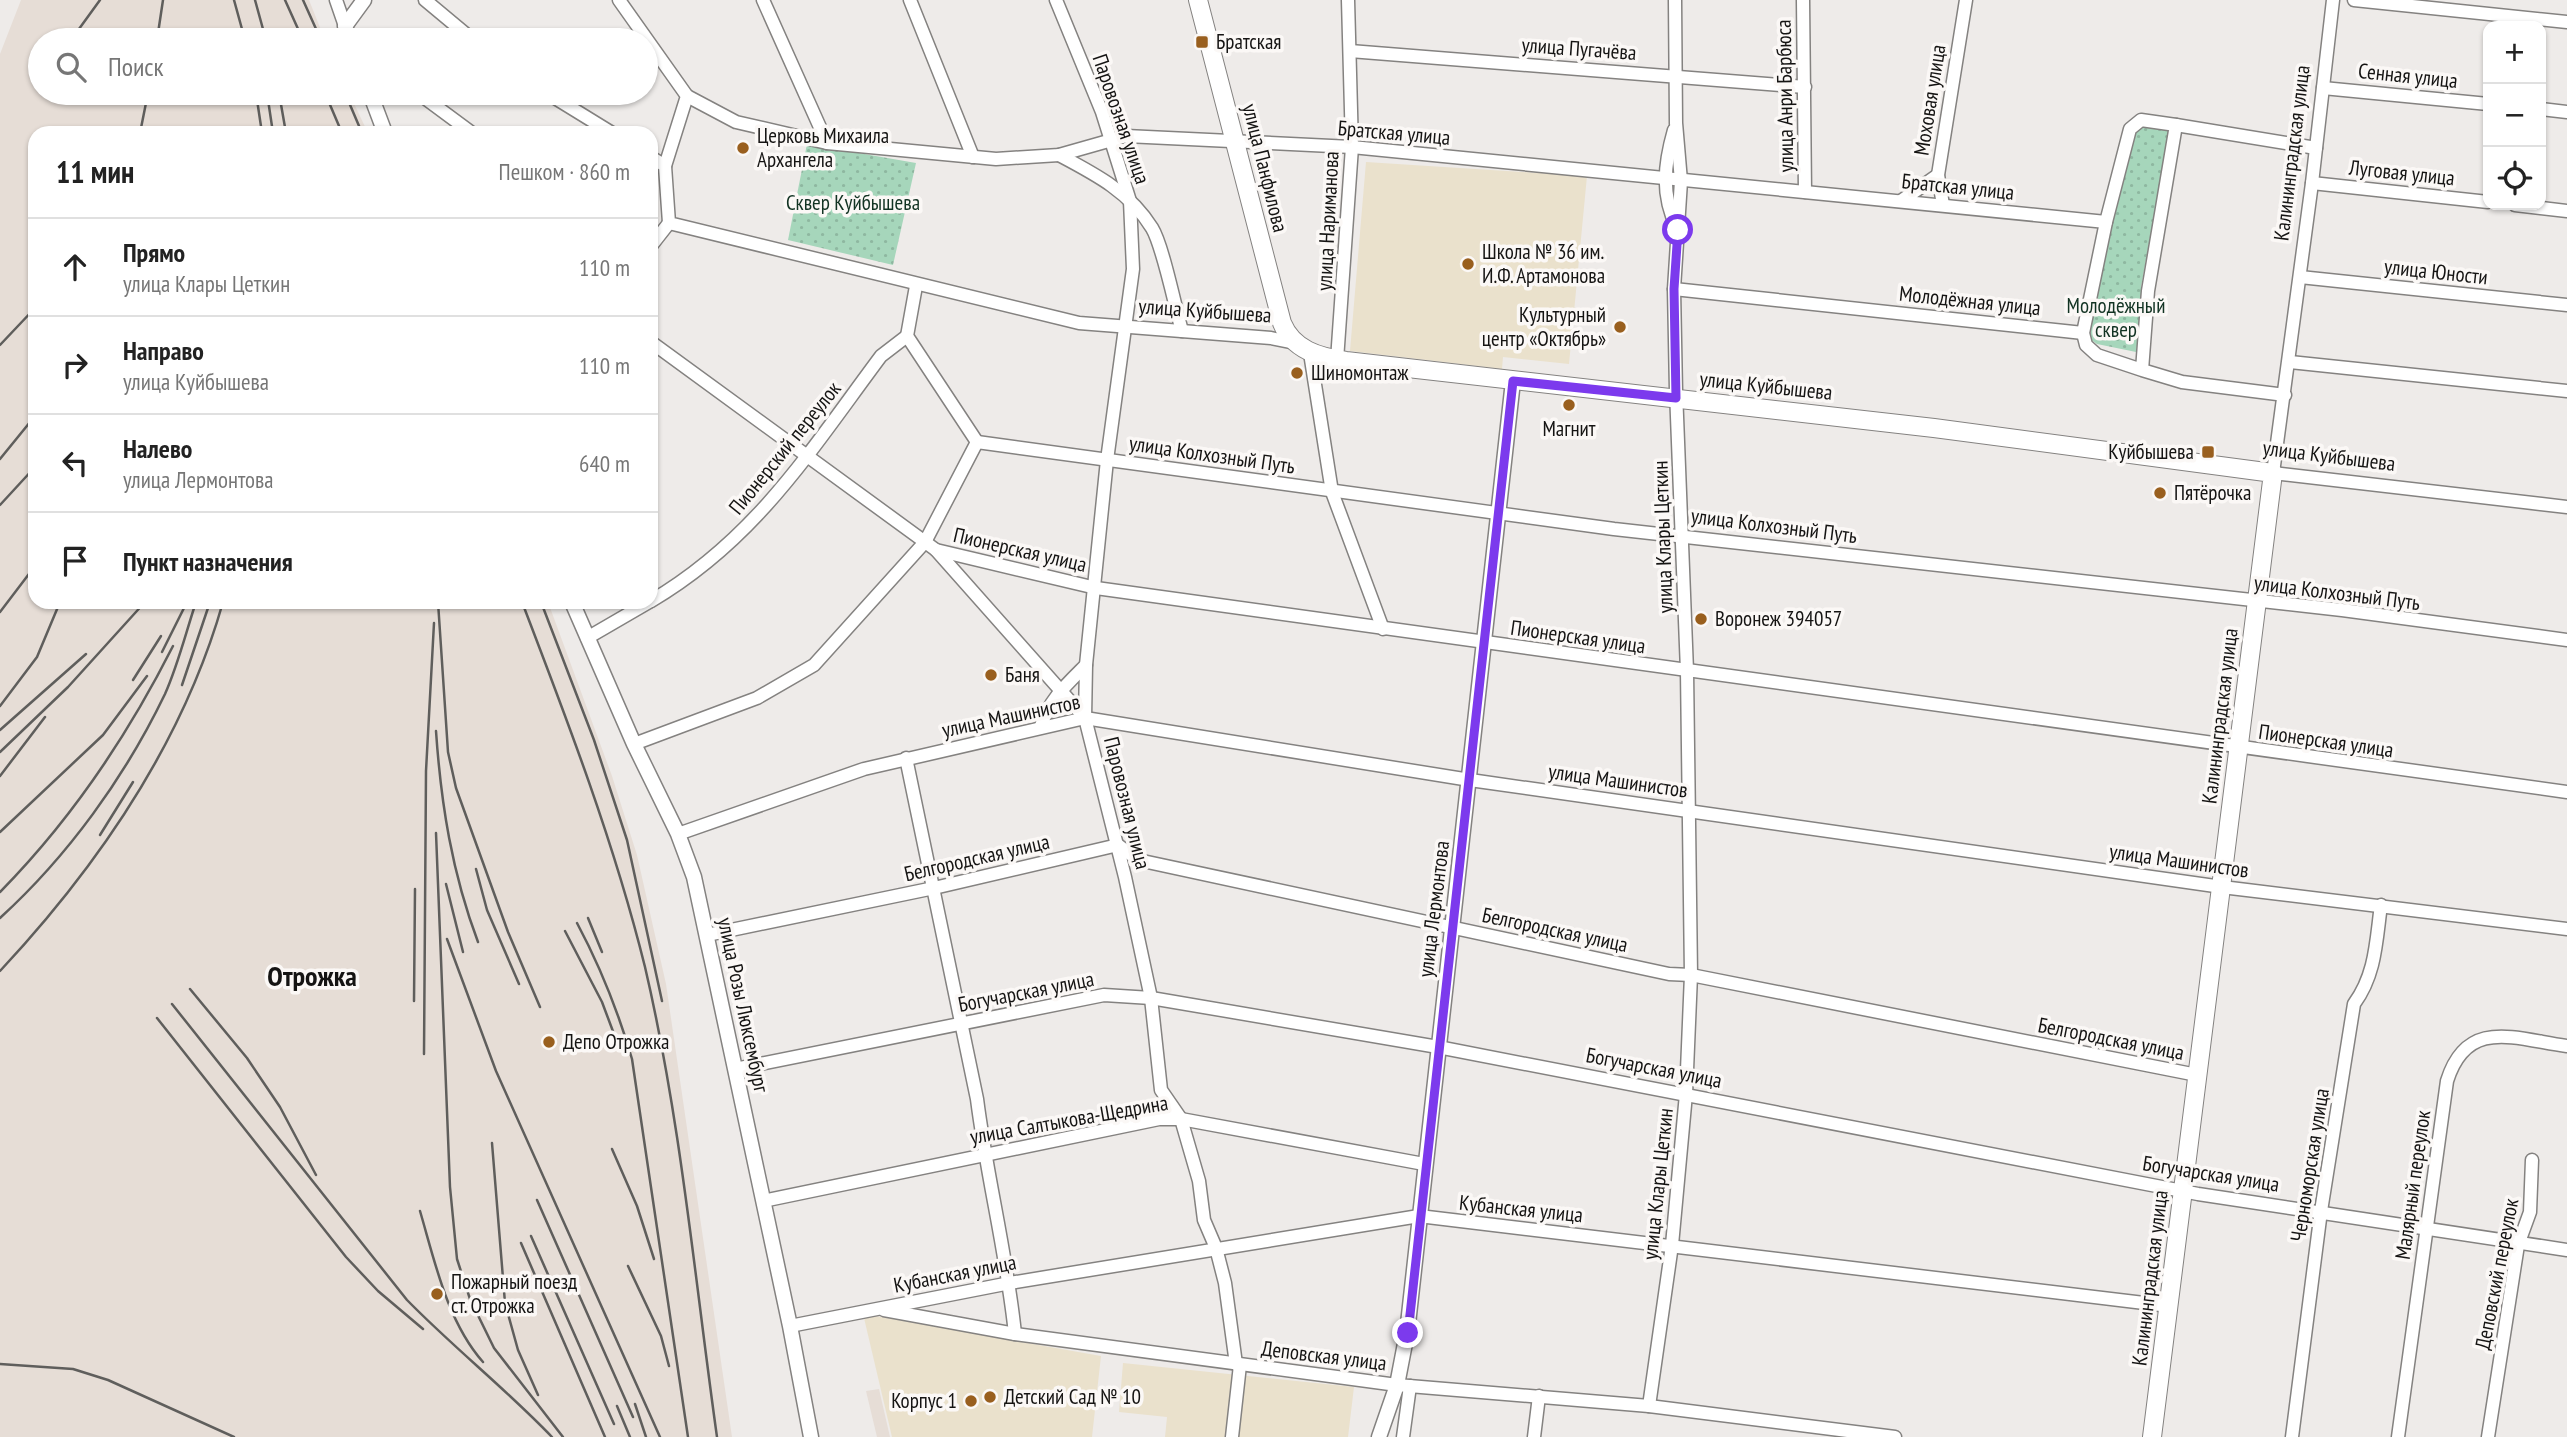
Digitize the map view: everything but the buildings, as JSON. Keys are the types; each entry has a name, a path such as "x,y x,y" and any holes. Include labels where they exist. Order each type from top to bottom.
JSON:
{"main road":[{"name":"улица Панфилова","path":"1198,0 1282,323 1303,348"},
{"name":"улица Куйбышева","path":"1303,348 1337,360 1934,428 2273,473"},
{"name":"Калининградская улица","path":"2152,1437 2273,473"}],"street":[{"path":"336,0 345,26"},
{"path":"345,26 364,0"},
{"path":"619,0 639,28"},
{"path":"763,0 827,142"},
{"path":"910,0 973,156"},
{"name":"Паровозная улица","path":"1056,0 1102,112 1130,201 1133,269 1107,460 1086,666 1085,718 1118,845 1151,998 1161,1090 1181,1119 1199,1181 1204,1220 1216,1248 1225,1283 1238,1364 1232,1437"},
{"name":"улица Нариманова","path":"1337,360 1352,147 1348,0"},
{"name":"улица Клары Цеткин","path":"1649,1406 1672,1245 1686,1094 1691,975 1687,671 1674,289 1681,181 1676,123 1675,0"},
{"name":"улица Анри Барбюса","path":"1803,0 1805,192"},
{"name":"Моховая улица","path":"1943,205 1938,175 1966,0"},
{"name":"Калининградская улица","path":"2273,473 2290,362 2333,0"},
{"path":"2354,0 2567,22"},
{"path":"429,2 459,28"},
{"name":"улица Пугачёва","path":"1350,51 1805,87"},
{"path":"658,55 687,96 665,166 669,223 658,237"},
{"name":"Сенная улица","path":"2323,88 2483,104"},
{"name":"Братская улица","path":"687,96 736,122 827,142 996,159 1059,155 1126,136 1352,147 2106,222"},
{"path":"374,105 382,126"},
{"path":"434,105 463,126"},
{"path":"566,105 601,126"},
{"path":"2546,110 2567,112"},
{"path":"1102,112 1126,136"},
{"path":"2285,395 2182,382 2142,370 2097,355 2086,345 2084,332 2106,222 2132,124 2141,120 2316,148"},
{"path":"1676,123 1664,179 1667,208 1678,230"},
{"path":"2142,370 2148,291 2176,125"},
{"path":"1059,155 1103,178 1130,201 1153,229 1182,331"},
{"path":"658,162 665,166"},
{"path":"1900,201 1938,175"},
{"name":"Луговая улица","path":"2312,183 2483,201"},
{"path":"2546,209 2567,211"},
{"name":"улица Куйбышева","path":"669,223 916,286 1079,323 1271,338 1303,348"},
{"name":"улица Юности","path":"2300,277 2567,305"},
{"path":"634,744 757,698 814,665 925,542 977,442 907,336 916,286"},
{"name":"Молодёжная улица","path":"1674,289 2084,332"},
{"path":"1271,338 1282,323"},
{"name":"Пионерский переулок","path":"658,596 717,557 762,513 881,356 907,336"},
{"name":"Пионерская улица","path":"658,347 936,550 1096,588 2239,749 2567,792"},
{"name":"улица Панфилова","path":"1303,348 1332,492 1383,629"},
{"path":"2290,362 2567,391"},
{"name":"улица Лермонтова","path":"1379,1437 1403,1385 1424,1164 1470,780 1513,381"},
{"name":"улица Колхозный Путь","path":"977,442 1332,492 2567,640"},
{"name":"улица Куйбышева","path":"2273,473 2567,507"},
{"path":"936,550 1062,688 1085,718"},
{"name":"улица Розы Люксембург","path":"575,609 634,744 678,834 694,877 790,1326 811,1437"},
{"name":"Пионерский переулок","path":"587,638 636,609"},
{"path":"1041,726 1046,710 1062,688 1086,666"},
{"name":"улица Машинистов","path":"678,834 864,769 1085,718 1470,780 2222,887 2567,929"},
{"path":"906,758 977,1099 984,1155 1010,1283 1015,1335"},
{"name":"Белгородская улица","path":"707,935 934,888 1118,845 1139,860 1453,929 1669,974 1691,975 2197,1075"},
{"path":"1125,877 1139,860"},
{"name":"Черноморская улица","path":"2292,1437 2321,1211 2354,1004 2367,986 2373,967 2381,905"},
{"name":"Богучарская улица","path":"735,1069 1104,995 1151,998 1438,1047 2184,1191 2321,1211 2518,1245 2567,1250"},
{"name":"Малярный переулок","path":"2398,1437 2425,1230 2454,1059 2467,1045 2483,1038 2502,1037 2567,1046"},
{"name":"улица Салтыкова-Щедрина","path":"763,1201 1159,1119 1181,1119 1424,1164"},
{"name":"Деповский переулок","path":"2488,1437 2518,1245 2530,1212 2532,1160"},
{"name":"Кубанская улица","path":"790,1326 1010,1283 1419,1216 2169,1306"},
{"name":"Деповская улица","path":"876,1309 1015,1335 1403,1385 1649,1406 1895,1437"},
{"path":"1403,1385 1403,1437"},
{"path":"1534,1437 1539,1396"}],"shaded area":[{"path":"21,0 309,0 320,28 28,28 28,105 355,105 365,126 28,126 28,609 551,609 612,776 637,855 666,984 732,1437 0,1437 0,54"},
{"name":"Школа № 36 им. И.Ф. Артамонова","path":"1366,162 1587,176 1569,364 1503,357 1502,369 1350,351"},
{"name":"Детский Сад № 10","path":"870,1315 1101,1356 1092,1437 892,1437 864,1318"},
{"path":"1123,1363 1354,1387 1348,1437 1165,1437 1167,1417 1119,1412"},
{"path":"879,1389 890,1437 877,1437 866,1391"}],"green space":[{"name":"Молодёжный сквер","path":"2137,126 2169,129 2169,134 2141,287 2142,311 2136,352 2097,344 2090,339 2100,258"},
{"name":"Сквер Куйбышева","path":"807,144 916,163 893,265 788,240"}],"railway":[{"path":"80,28 100,0"},
{"path":"159,28 163,0"},
{"path":"234,0 242,28"},
{"path":"255,0 263,28"},
{"path":"285,0 298,28"},
{"path":"303,0 316,28"},
{"path":"141,126 146,105"},
{"path":"258,105 261,126"},
{"path":"269,105 272,126"},
{"path":"281,105 285,126"},
{"path":"330,105 339,126"},
{"path":"350,105 359,126"},
{"path":"0,345 28,315"},
{"path":"0,459 28,425"},
{"path":"0,505 28,475"},
{"path":"0,612 28,575"},
{"path":"0,706 37,657 57,609"},
{"path":"0,752 68,687 139,609"},
{"path":"162,652 184,609"},
{"path":"0,918 72,842 132,755 170,683 194,609"},
{"path":"182,685 208,609"},
{"path":"0,971 71,888 134,800 185,704 221,609"},
{"path":"438,609 448,752 456,788 508,932 540,1007"},
{"path":"525,609 605,828 645,967 678,1142 717,1437"},
{"path":"544,609 594,740 627,840 662,1001"},
{"path":"424,1054 426,771 434,623"},
{"path":"133,680 161,636"},
{"path":"0,892 26,865 96,776 137,712 173,646"},
{"path":"0,730 86,654"},
{"path":"0,832 103,735 147,676"},
{"path":"0,776 45,717"},
{"path":"436,731 449,838 461,890 478,942"},
{"path":"100,835 133,782"},
{"path":"436,833 450,1187 457,1259 470,1299 494,1348 563,1437"},
{"path":"476,869 487,910 519,984"},
{"path":"446,884 463,952"},
{"path":"414,1001 415,889"},
{"path":"588,918 602,952"},
{"path":"577,923 608,990 632,1059 688,1437"},
{"path":"565,931 602,1002 620,1050"},
{"path":"447,939 496,1071 660,1437"},
{"path":"190,989 247,1058 280,1107 316,1175"},
{"path":"172,1004 407,1300 552,1437"},
{"path":"157,1018 346,1257 378,1291 423,1329"},
{"path":"492,1143 505,1303 518,1350 538,1395"},
{"path":"612,1149 637,1206 654,1259"},
{"path":"537,1200 633,1417"},
{"path":"420,1211 451,1310 483,1362"},
{"path":"531,1236 614,1424"},
{"path":"521,1243 605,1437"},
{"path":"628,1266 661,1336 669,1366"},
{"path":"0,1364 73,1369 108,1380 234,1437"},
{"path":"635,1404 646,1437"},
{"path":"617,1406 630,1437"}],"place":[{"name":"Братская","path":"1202,42"},
{"name":"Церковь Михаила Архангела","path":"743,148"},
{"name":"Школа № 36 им. И.Ф. Артамонова","path":"1468,264"},
{"name":"Культурный центр «Октябрь»","path":"1620,327"},
{"name":"Шиномонтаж","path":"1297,373"},
{"name":"Магнит","path":"1569,405"},
{"name":"Куйбышева","path":"2208,452"},
{"name":"Пятёрочка","path":"2160,493"},
{"name":"Воронеж 394057","path":"1701,619"},
{"name":"Баня","path":"991,675"},
{"name":"Депо Отрожка","path":"549,1042"},
{"name":"Пожарный поезд ст. Отрожка","path":"437,1294"},
{"name":"Детский Сад № 10","path":"990,1397"},
{"name":"Корпус 1","path":"971,1401"}],"district":[{"name":"Отрожка","path":"312,976"}],"route":[{"path":"1408,1333 1424,1164 1453,929 1513,381 1676,398 1674,289 1678,230"}]}
